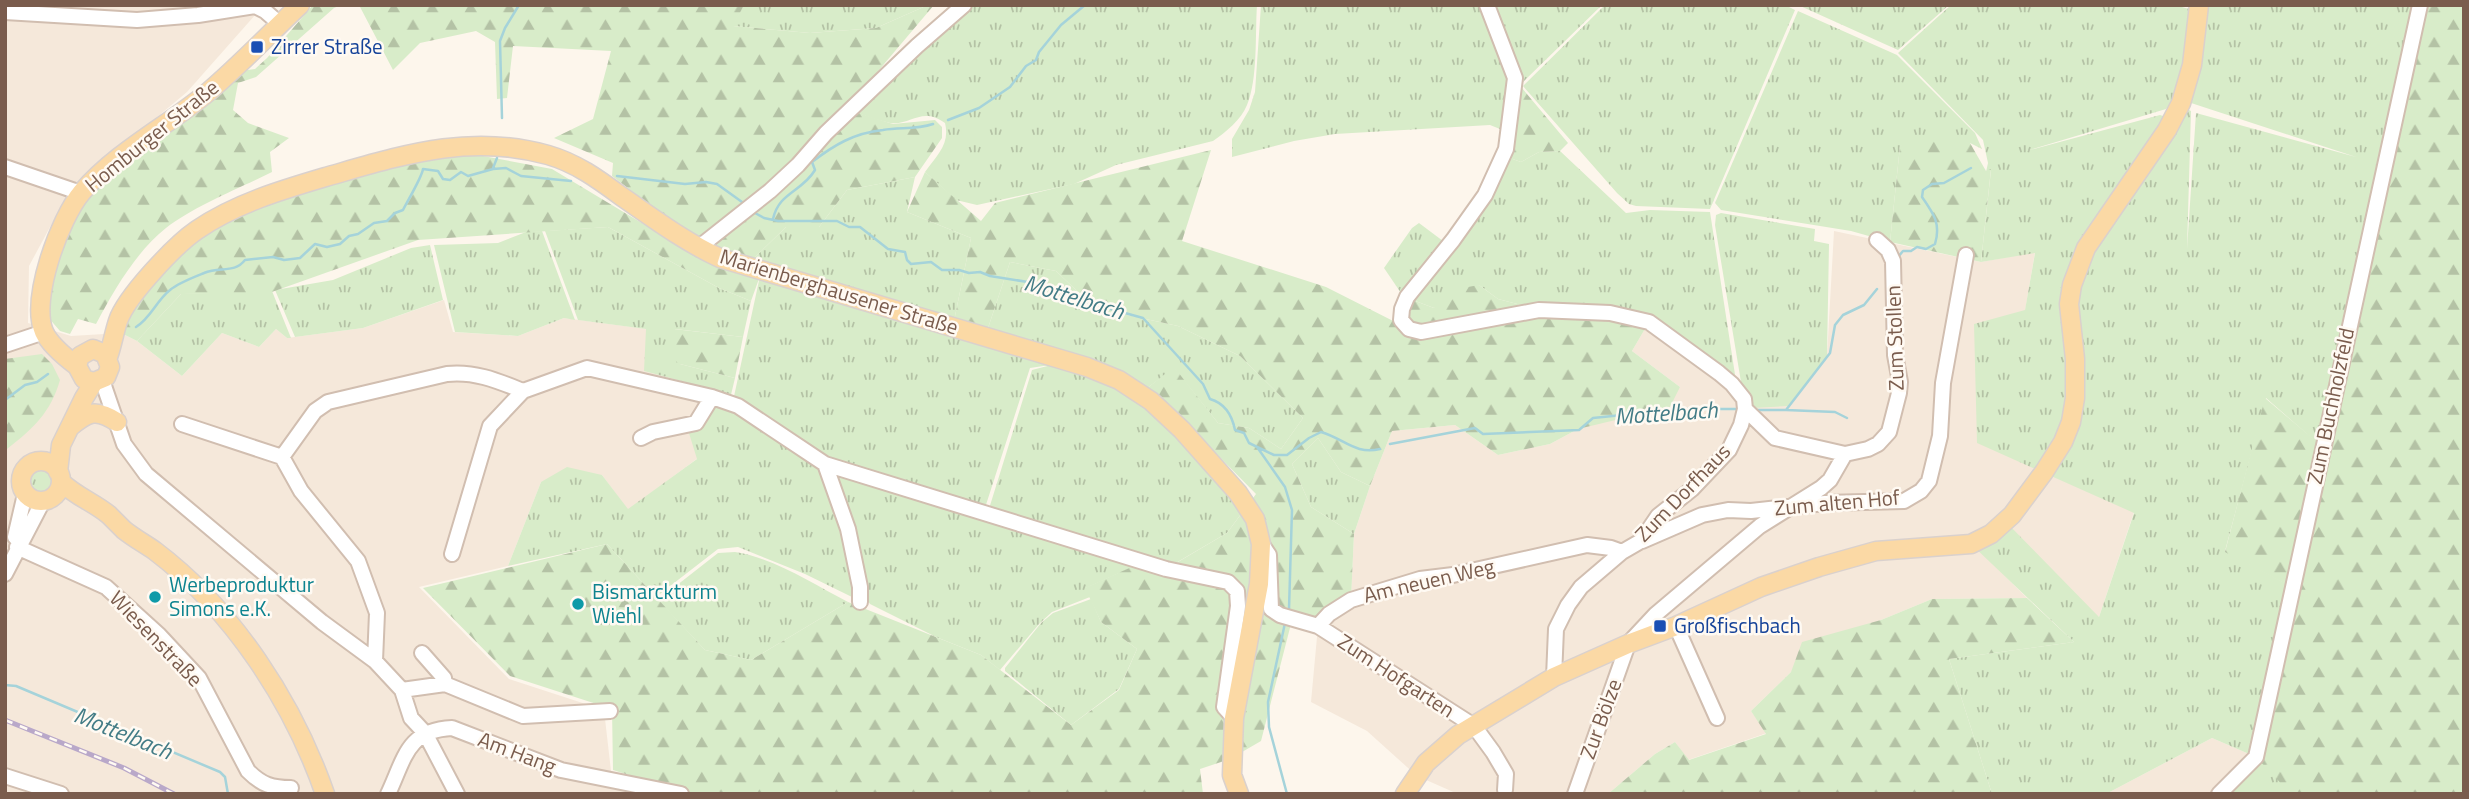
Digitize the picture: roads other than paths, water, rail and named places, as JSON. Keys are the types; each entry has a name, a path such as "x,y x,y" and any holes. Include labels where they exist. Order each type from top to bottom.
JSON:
{"main road":[{"name":"Homburger Straße","path":"47,335 39,309 41,287 57,242 81,193 128,151 208,92 300,5"},
{"path":"1405,794 1426,763 1458,736 1554,677 1761,587 1875,551 1971,544 1991,534 2012,515 2044,472 2063,442 2071,422 2075,398 2075,359 2070,313 2072,285 2086,248 2167,130 2180,103 2192,65 2199,5"},
{"name":"Marienberghausener Straße","path":"91,366 118,319 145,281 197,230 238,208 285,189 416,152 460,146 500,146 550,156 581,168 698,248 720,258 1054,355 1119,380 1151,401 1213,463 1255,519 1261,544"},
{"path":"47,335 91,366"},
{"path":"46,500 58,492 61,445 91,366"},
{"path":"91,366 45,451 21,478 18,488 30,498 71,506 125,531"},
{"path":"70,427 85,415 97,412 117,422"},
{"path":"5,470 49,463 78,497 108,514 125,531 156,552 204,596 234,630 281,700 325,794"},
{"path":"1239,794 1232,775 1234,719 1259,584 1261,544"}],"street":[{"path":"698,248 771,191 835,124 964,5"},
{"path":"1487,5 1515,78 1506,149 1485,195 1407,297 1401,320 1409,329 1421,332 1539,310 1610,313 1649,321 1732,384 1744,399 1745,409"},
{"name":"Zum Buchholzfeld","path":"2219,794 2256,757 2420,5"},
{"path":"6,15 137,20 198,15 255,6 265,10 280,24"},
{"path":"5,167 81,193"},
{"name":"Zum Stollen","path":"1745,409 1775,438 1845,454 1878,444 1889,432 1900,382 1895,355 1893,261 1888,250 1877,240"},
{"name":"Zum alten Hof","path":"1641,541 1702,515 1728,510 1751,511 1825,503 1904,501 1921,491 1929,481 1940,436 1943,383 1966,255"},
{"path":"5,345 47,335"},
{"path":"91,366 117,422 124,444 146,474 322,622 375,661 402,690 411,718 425,733 457,794"},
{"path":"452,554 490,426 523,391 587,368 712,397 738,406 825,464 1166,569 1228,582 1237,591 1238,606 1224,707 1234,719"},
{"path":"282,457 315,411 328,402 463,372 490,378 523,391"},
{"path":"641,438 653,432 696,423 712,397"},
{"name":"Zum Dorfhaus","path":"1554,677 1556,629 1568,604 1581,587 1622,552 1641,541 1658,516 1692,489 1729,450 1745,409"},
{"path":"182,424 282,457 301,491 358,561 377,613 375,661"},
{"path":"1628,644 1656,614 1760,526 1821,488 1830,480 1845,454"},
{"path":"825,464 848,529 860,587 860,602"},
{"path":"5,561 22,517 18,488"},
{"path":"5,574 46,500"},
{"path":"1261,544 1269,555 1272,609 1280,615 1318,625"},
{"name":"Am neuen Weg","path":"1318,625 1329,614 1351,600 1420,579 1452,575 1587,545 1622,552"},
{"name":"Wiesenstraße","path":"18,547 109,589 159,635 199,678 248,771 260,783 275,788 292,788"},
{"name":"Zum Hofgarten","path":"1318,625 1474,726"},
{"path":"1676,626 1717,718"},
{"name":"Zur Bölze","path":"1575,794 1628,644"},
{"path":"422,653 445,684"},
{"path":"402,690 445,684 523,716 610,711"},
{"path":"1474,726 1506,774 1505,790"},
{"name":"Am Hang","path":"425,733 435,729 453,728 561,770 681,794"},
{"path":"388,794 414,741 425,733"},
{"path":"8,776 61,794"}],"waterway":[{"path":"502,118 500,41 519,5"},
{"path":"948,120 979,108 1010,87 1026,66 1036,60 1039,52 1061,25 1085,5"},
{"path":"773,219 785,197 804,183 815,170 812,162 836,145 873,132 933,124"},
{"path":"493,168 497,158"},
{"name":"Mottelbach","path":"136,327 170,290 191,278 210,271 236,267 245,260 300,258 315,244 327,247 340,244 374,223 387,221 403,210 423,169 438,171 443,179 450,180 461,172 468,176 506,168 521,176 571,181"},
{"path":"1898,257 1903,251 1911,251 1917,247 1926,249 1935,244 1937,225 1922,197 1923,190 1932,184 1944,183 1971,168"},
{"name":"Mottelbach","path":"617,176 685,184 717,184 742,202"},
{"name":"Mottelbach","path":"755,213 778,221 837,221 849,227 860,227 888,249 905,252 911,264 931,262 942,270 980,272 1034,283 1061,290 1071,298 1143,318 1203,384 1210,399 1227,410 1235,430 1244,433 1249,443 1274,455 1287,455 1321,432 1357,448 1380,449"},
{"name":"Mottelbach","path":"1757,410 1786,410 1830,353 1835,325 1843,315 1864,305 1877,289"},
{"name":"Mottelbach","path":"5,400 25,385 37,382 48,374"},
{"name":"Mottelbach","path":"1390,444 1475,428 1483,434 1579,430 1593,418 1681,409 1740,409"},
{"path":"1786,410 1835,412 1847,418"},
{"path":"1257,447 1285,487 1292,510 1289,609"},
{"path":"1285,623 1268,702 1269,727 1287,794"},
{"name":"Mottelbach","path":"5,685 16,686 220,772 225,777 228,794"}],"railway":[{"path":"5,720 124,768 174,794"}],"place":[{"name":"Zirrer Straße","path":"257,47"},
{"name":"Werbeproduktur Simons e.K.","path":"155,597"},
{"name":"Bismarckturm Wiehl","path":"578,604"},
{"name":"Großfischbach","path":"1660,626"}]}
